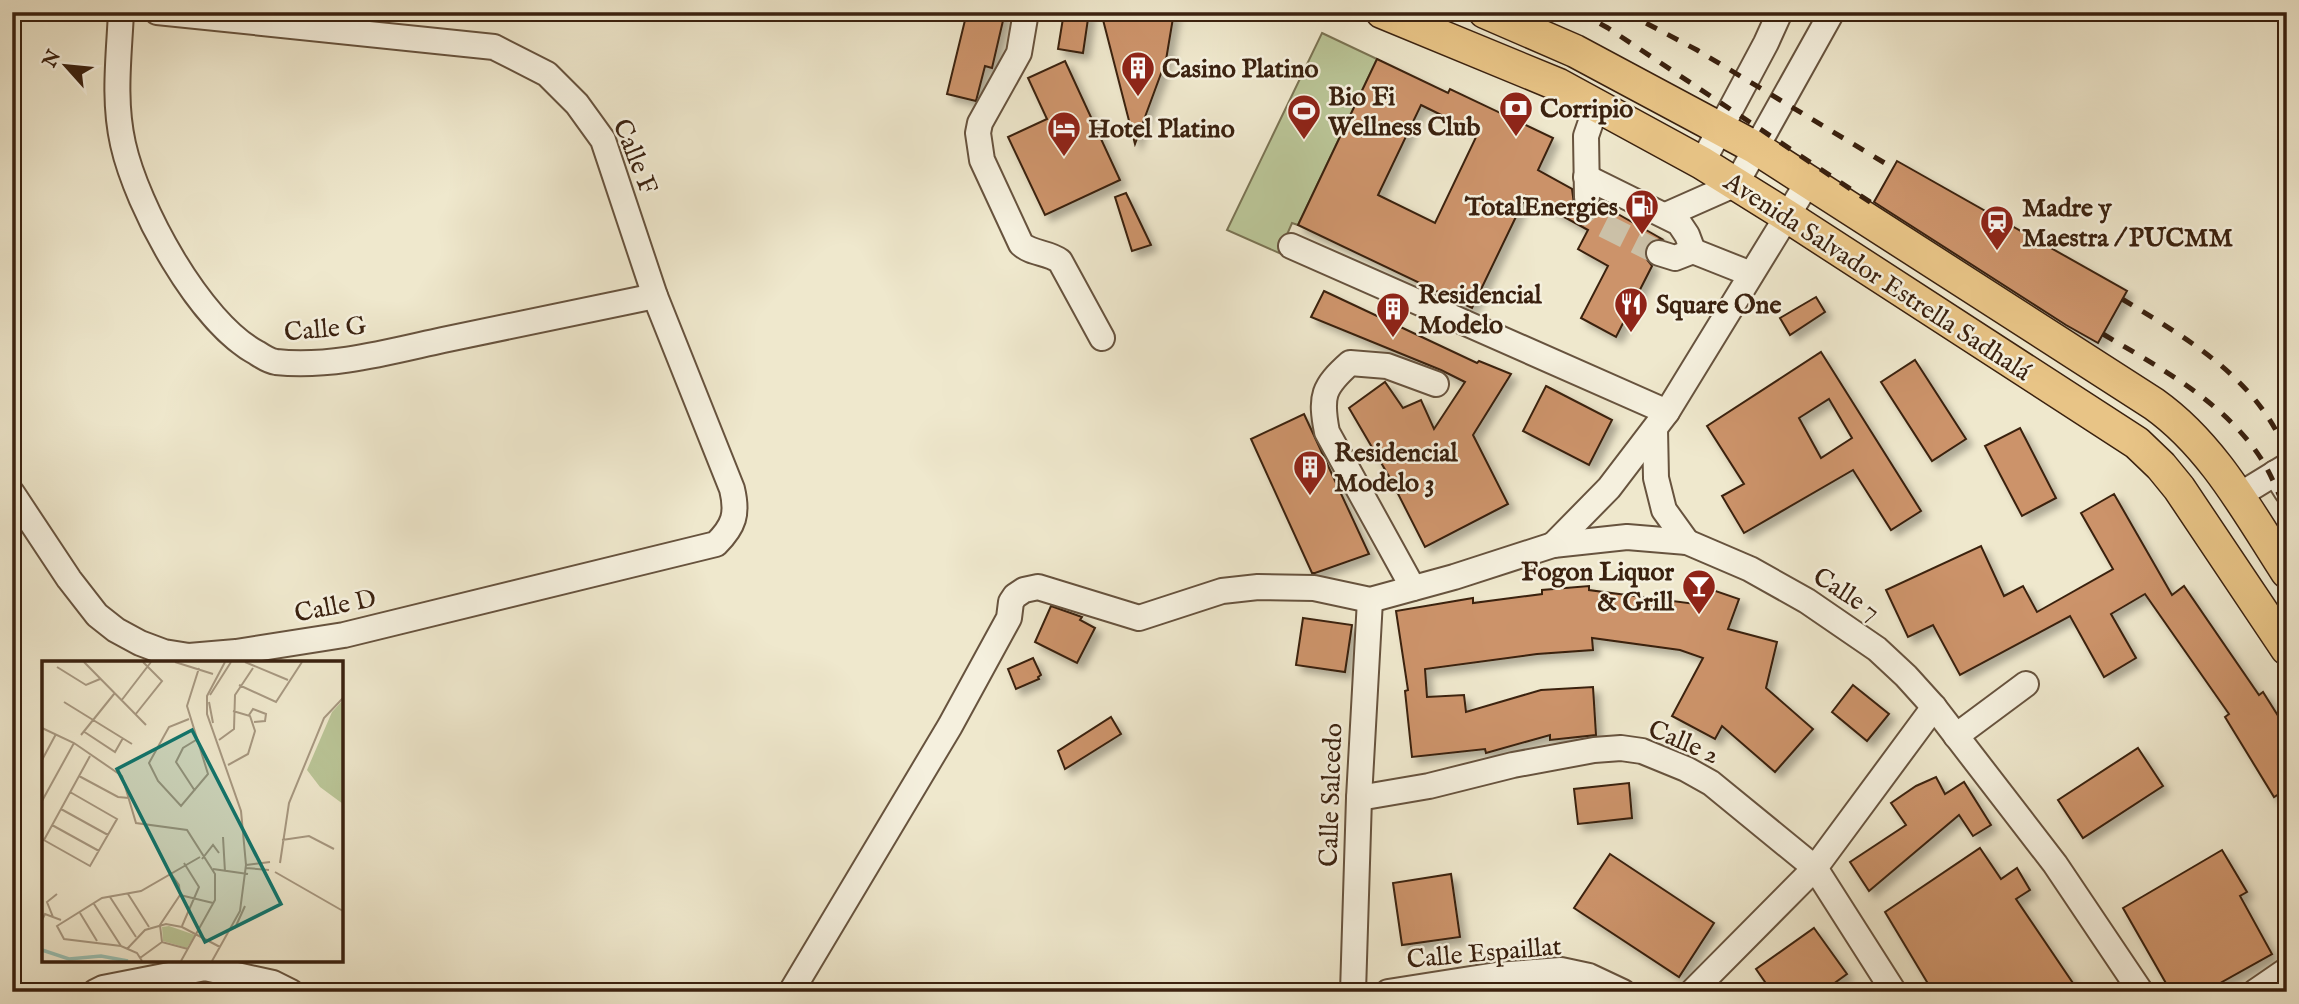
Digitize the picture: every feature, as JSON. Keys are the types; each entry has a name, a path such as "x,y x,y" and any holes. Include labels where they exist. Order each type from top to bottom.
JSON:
{"main road":[{"name":"Avenida Salvador Estrella Sadhalá","path":"1382,12 1509,62 1597,104 1702,163 2137,443 2179,488 2287,649"},
{"name":"Avenida Salvador Estrella Sadhalá","path":"1485,12 1575,51 1756,148 2088,360 2173,418 2205,450 2287,572"}],"street":[{"name":"Calle G","path":"121,12 116,96 123,144 138,192 170,255 202,302 242,346 272,362 320,363 375,354 655,296"},
{"name":"Calle F","path":"157,12 326,20 494,47 547,74 577,104 603,140 655,296 732,489 736,506 730,530"},
{"path":"1026,12 1019,53 980,123 978,144 982,160 1021,244 1060,261 1102,338"},
{"path":"1702,163 1722,129 1780,12"},
{"path":"1666,215 1736,184 1832,12"},
{"path":"1597,104 1586,136 1587,187 1666,215 1679,223 1693,251"},
{"path":"1553,545 1609,488 1661,421 1808,182"},
{"path":"1291,246 1661,421"},
{"path":"1659,253 1675,258 1693,251 1751,274"},
{"path":"1413,588 1327,432 1322,406 1330,380 1350,363 1387,366 1436,384"},
{"path":"1661,421 1656,478 1664,510 1687,542"},
{"path":"2238,496 2283,477"},
{"name":"Calle D","path":"12,493 69,579 97,615 116,630 140,643 164,652 189,656 236,652 344,635 716,544 730,530"},
{"name":"Calle 7","path":"1370,600 1553,545 1627,537 1687,542 1750,569 1853,631 1877,649 1934,707 2055,864 2141,992"},
{"path":"791,992 950,726 1009,618 1012,602 1019,593 1038,587 1139,618 1223,591 1258,587 1314,588 1370,600"},
{"name":"Calle Salcedo","path":"1353,992 1359,798 1370,600"},
{"path":"1956,736 2026,684"},
{"path":"1692,992 1815,868 1934,707"},
{"name":"Calle 2","path":"1359,798 1429,786 1513,765 1594,750 1622,748 1642,751 1686,769 1711,783 1815,868 1894,992"},
{"path":"95,992 103,988 205,968 273,983 291,992"},
{"name":"Calle Espaillat","path":"1388,992 1496,975 1561,970 1589,976 1623,992"},
{"path":"2255,992 2287,970"}],"green space":[{"name":"Bio Fi Wellness Club","path":"1322,33 1377,59 1298,225 1292,223 1279,253 1227,230"}],"building":[{"path":"967,12 1005,12 992,68 985,66 976,101 947,94"},
{"path":"1064,12 1089,12 1083,53 1058,49"},
{"name":"Casino Platino","path":"1101,12 1174,12 1166,60 1135,144"},
{"path":"1377,59 1448,93 1450,89 1553,138 1538,170 1572,189 1574,204 1579,210 1588,212 1600,204 1662,239 1649,242 1645,248 1645,257 1652,266 1616,337 1581,318 1608,266 1578,249 1588,230 1526,196 1472,308 1298,225","holes":["1421,105 1478,133 1435,223 1378,195"]},
{"name":"Hotel Platino","path":"1065,61 1120,180 1045,215 1008,137 1047,119 1028,78"},
{"name":"Madre y Maestra / PUCMM","path":"1897,161 2127,291 2098,343 1874,202"},
{"path":"1126,193 1151,245 1132,251 1115,197"},
{"path":"1324,291 1477,363 1479,361 1511,374 1473,435 1508,504 1425,547 1390,478 1349,408 1385,382 1403,408 1421,400 1434,429 1465,382 1311,317"},
{"path":"1816,297 1825,312 1790,335 1780,318"},
{"path":"1821,352 1921,511 1891,530 1853,470 1744,533 1722,496 1744,484 1707,426","holes":["1829,399 1852,438 1821,458 1799,418"]},
{"path":"1915,360 1966,439 1932,461 1881,382"},
{"path":"1546,386 1612,420 1589,465 1523,431"},
{"name":"Residencial Modelo 3","path":"1304,414 1369,554 1315,573 1312,573 1251,439"},
{"path":"2020,428 2056,498 2022,516 1985,446"},
{"path":"2114,494 2172,595 2184,586 2259,695 2263,692 2287,730 2287,789 2274,797 2225,717 2229,714 2145,594 2111,614 2136,658 2104,677 2070,616 1960,675 1933,625 1908,637 1886,590 1981,546 2004,596 2023,586 2037,612 2113,569 2081,513"},
{"path":"1589,586 1589,590 1695,604 1701,586 1739,599 1728,629 1777,642 1766,688 1813,729 1775,772 1722,726 1715,739 1672,716 1703,658 1680,650 1592,638 1593,650 1537,654 1425,669 1427,697 1464,695 1466,712 1541,690 1593,687 1596,735 1550,740 1550,735 1486,753 1485,749 1412,757 1405,691 1408,690 1396,611 1473,598 1473,603 1542,594 1542,590"},
{"path":"1051,606 1082,617 1080,620 1095,628 1077,663 1035,642"},
{"path":"1303,618 1352,625 1345,672 1296,665"},
{"path":"1033,658 1041,675 1039,679 1016,689 1008,669"},
{"path":"1853,685 1889,714 1867,741 1832,712"},
{"path":"1111,717 1121,734 1065,769 1058,751"},
{"path":"2138,748 2163,786 2083,838 2058,800"},
{"path":"1936,777 1945,794 1964,782 1991,825 1973,836 1959,815 1869,891 1850,862 1906,825 1891,803 1916,786"},
{"path":"1629,783 1632,818 1578,824 1574,789"},
{"path":"1980,848 2001,879 2017,868 2030,890 2016,899 2079,992 1933,992 1885,912"},
{"path":"2222,850 2247,892 2240,896 2272,954 2204,992 2171,992 2123,908"},
{"path":"1610,854 1714,923 1679,977 1574,908"},
{"path":"1451,874 1460,937 1402,945 1393,883"},
{"path":"1814,928 1847,974 1822,992 1772,992 1756,969"}],"tunnel":[{"path":"1587,197 1588,211 1597,222 1659,253"}],"railway":[{"path":"1579,12 1608,28 1873,204"},
{"path":"1625,12 1697,50 1893,168"},
{"path":"2122,299 2218,363 2258,404 2274,427 2287,454"},
{"path":"2103,334 2190,388 2230,421 2262,460 2287,513"}],"place":[{"name":"Casino Platino","path":"1138,98"},
{"name":"Corripio","path":"1516,138"},
{"name":"Bio Fi Wellness Club","path":"1304,141"},
{"name":"Hotel Platino","path":"1064,158"},
{"name":"TotalEnergies","path":"1642,236"},
{"name":"Madre y Maestra / PUCMM","path":"1997,252"},
{"name":"Square One","path":"1631,334"},
{"name":"Residencial Modelo","path":"1393,339"},
{"name":"Residencial Modelo 3","path":"1310,497"},
{"name":"Fogon Liquor & Grill","path":"1699,616"}]}
